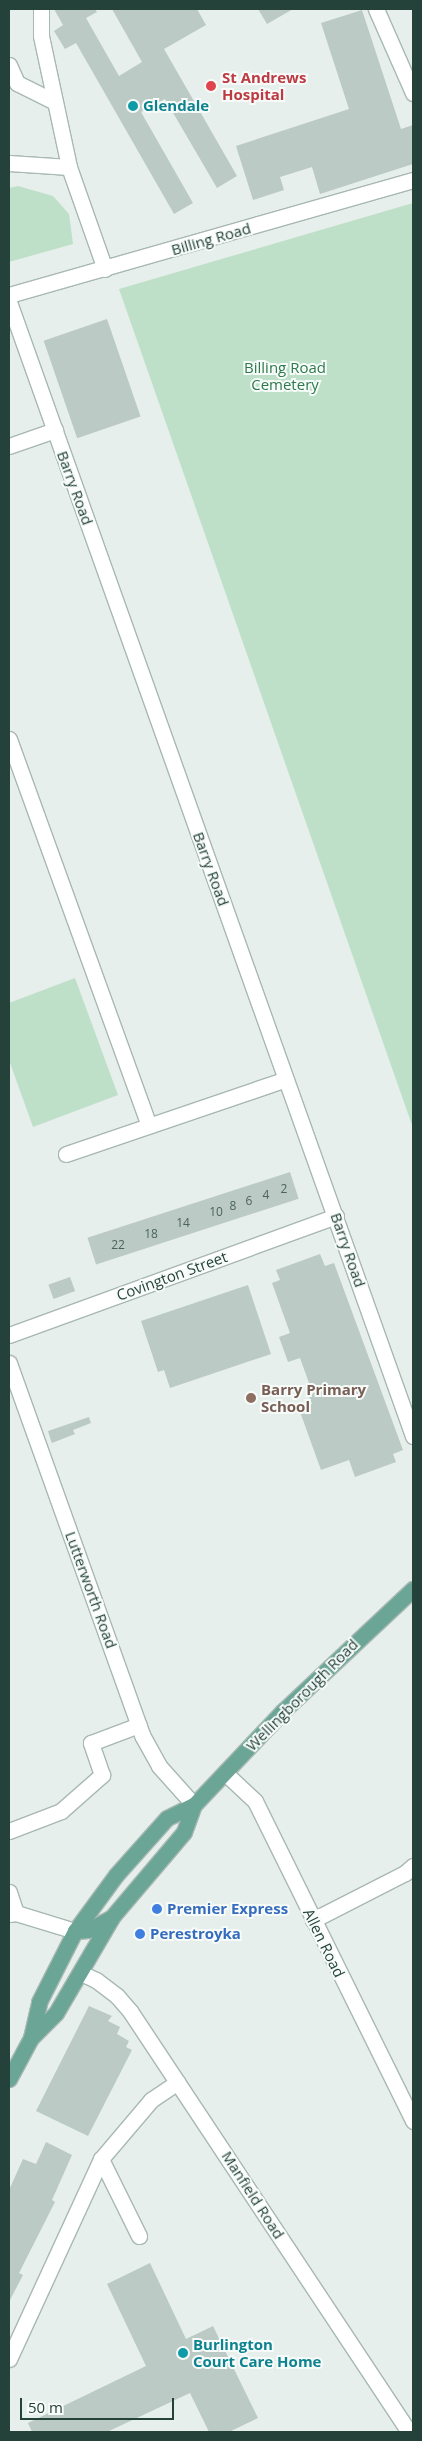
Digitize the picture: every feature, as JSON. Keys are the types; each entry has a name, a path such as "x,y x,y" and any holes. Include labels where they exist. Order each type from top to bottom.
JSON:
{"main road":[{"name":"Wellingborough Road","path":"9,2079 31,2038 39,2002 75,1931 116,1875 167,1818 194,1805 283,1711 413,1589"},
{"name":"Wellingborough Road","path":"31,2038 56,2013 82,1973 112,1917 184,1832 194,1805"},
{"name":"Wellingborough Road","path":"75,1931 93,1928 112,1917"}],"street":[{"path":"41,9 41,36 69,167 105,269"},
{"path":"376,9 413,93"},
{"path":"9,65 17,83 55,102"},
{"path":"9,163 69,167"},
{"name":"Billing Road","path":"9,295 413,180"},
{"name":"Barry Road","path":"9,302 413,1436"},
{"path":"9,446 54,430"},
{"path":"9,739 149,1125"},
{"path":"66,1154 286,1079"},
{"name":"Covington Street","path":"9,1335 336,1216"},
{"name":"Lutterworth Road","path":"9,1363 139,1725 159,1766 194,1805"},
{"path":"9,1831 61,1811 102,1775 91,1743 139,1725"},
{"name":"Allen Road","path":"224,1773 255,1801 413,2121"},
{"path":"313,1920 405,1874 413,1866"},
{"path":"9,1892 13,1914 75,1931"},
{"name":"Manfield Road","path":"82,1973 96,1980 117,1996 178,2082 409,2432"},
{"path":"9,2359 101,2159 151,2100 178,2082"},
{"path":"101,2159 139,2236"}],"green space":[{"path":"18,186 53,196 69,214 73,244 9,262 9,188"},
{"name":"Billing Road Cemetery","path":"413,203 413,1128 119,289"},
{"path":"75,978 118,1095 33,1127 9,1060 9,1003"}],"building":[{"name":"Glendale","path":"54,9 95,9 97,12 86,18 119,76 142,62 112,9 197,9 206,25 164,49 237,176 217,188 165,99 141,112 193,203 174,214 76,43 65,49 54,31 63,25"},
{"path":"258,9 293,9 267,24"},
{"path":"362,10 401,129 413,125 413,164 320,194 312,167 280,177 284,190 253,200 236,146 349,109 321,23"},
{"path":"107,319 141,416 77,438 44,341"},
{"path":"290,1172 299,1199 96,1264 87,1238"},
{"path":"320,1254 325,1266 334,1263 403,1450 393,1454 396,1462 355,1477 349,1460 321,1470 299,1409 312,1404 309,1396 313,1394 300,1358 288,1362 279,1337 290,1333 272,1283 280,1280 276,1270"},
{"path":"70,1277 75,1291 54,1299 48,1285"},
{"path":"248,1285 271,1354 170,1388 164,1370 158,1372 141,1321"},
{"path":"89,1417 91,1423 73,1430 75,1434 52,1443 48,1431"},
{"path":"89,2006 112,2016 108,2021 120,2027 117,2034 129,2041 126,2047 132,2050 88,2136 36,2111"},
{"path":"46,2142 72,2155 52,2200 55,2202 19,2273 23,2275 9,2302 9,2190 23,2159 36,2164"},
{"name":"Burlington Court Care Home","path":"150,2263 186,2339 213,2326 258,2418 229,2432 209,2432 190,2393 107,2432 32,2432 28,2423 146,2366 107,2284"}],"place":[{"name":"St Andrews Hospital","path":"211,86"},
{"name":"Glendale","path":"133,106"},
{"name":"Barry Primary School","path":"251,1398"},
{"name":"Premier Express","path":"157,1909"},
{"name":"Perestroyka","path":"140,1934"},
{"name":"Burlington Court Care Home","path":"183,2353"}]}
